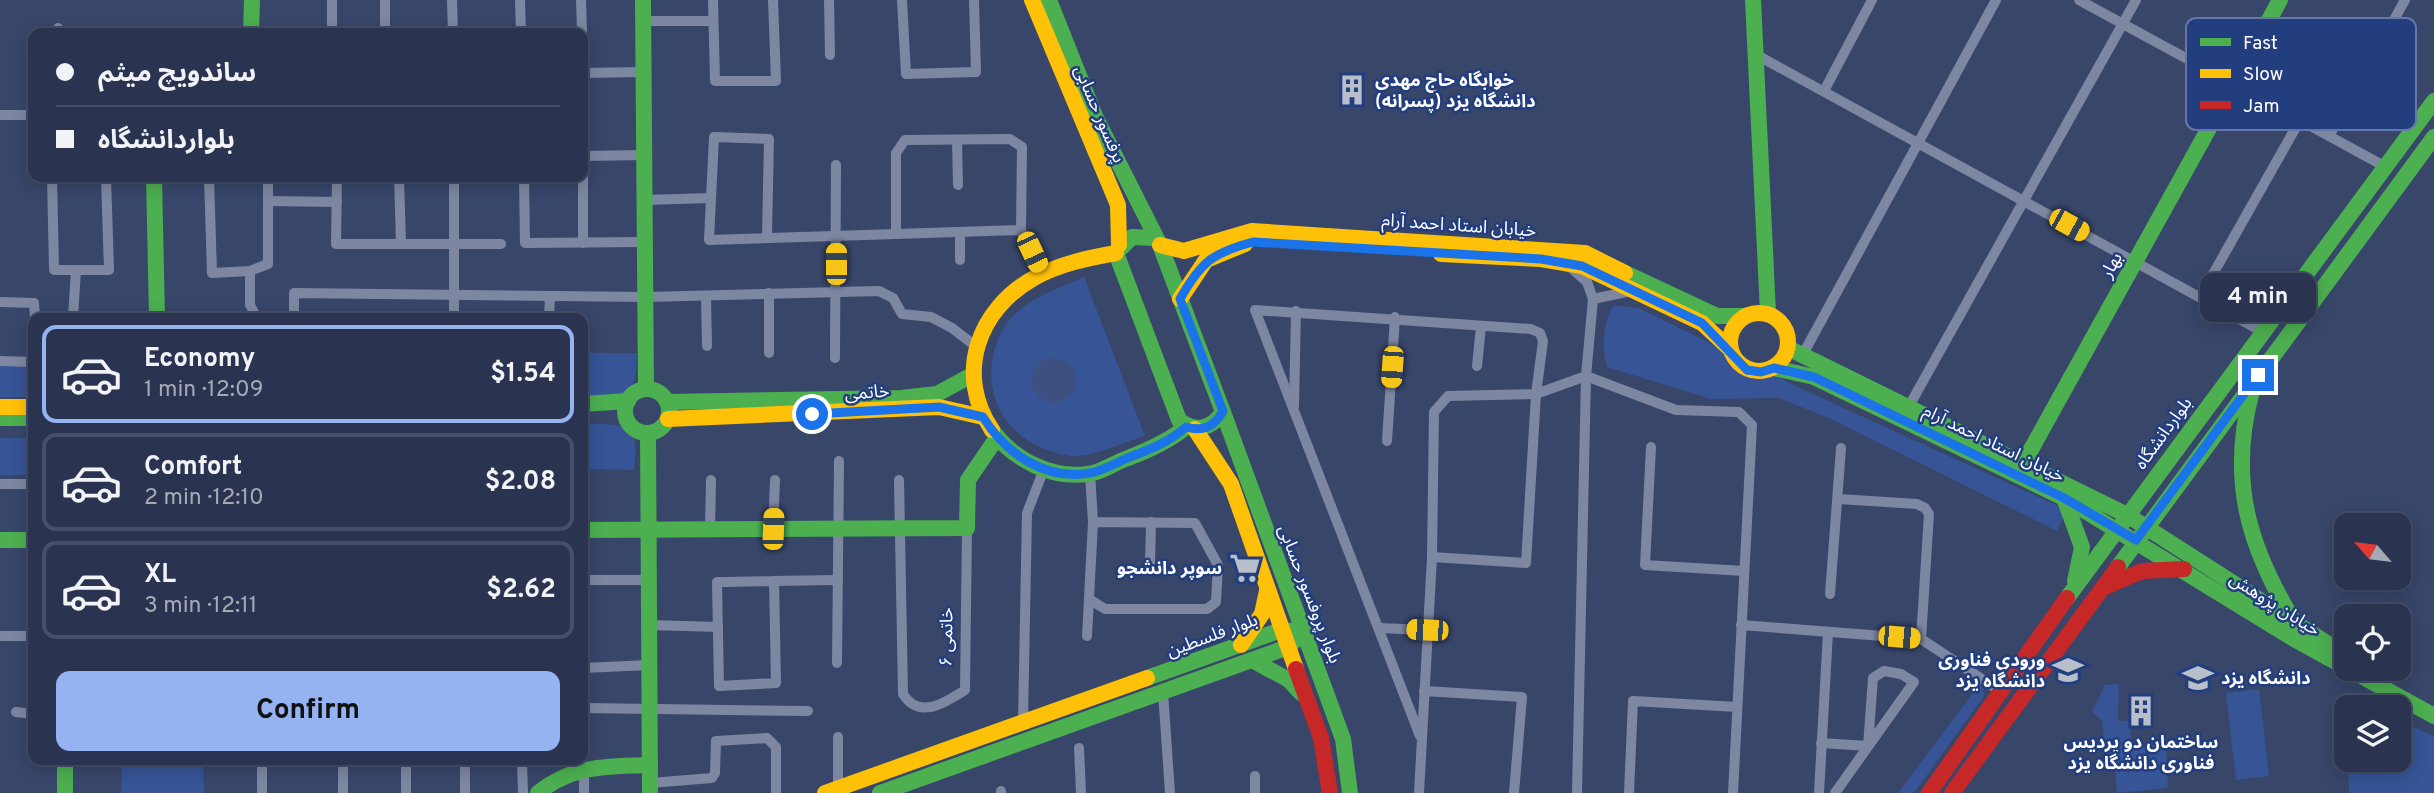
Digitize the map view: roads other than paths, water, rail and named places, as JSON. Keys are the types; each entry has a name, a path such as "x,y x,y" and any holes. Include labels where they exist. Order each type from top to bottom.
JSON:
{"main road":[{"path":"251,0 251,28"},
{"path":"643,0 646,389"},
{"name":"پرفسور حسابی","path":"1032,0 1118,205 1118,249"},
{"name":"پرفسور حسابی","path":"1049,0 1096,116 1137,194 1180,299"},
{"path":"1752,0 1768,313"},
{"name":"بهار","path":"2270,18 2280,0"},
{"name":"بلواردانشگاه","path":"2416,124 2434,101"},
{"name":"بهار","path":"2023,464 2208,130"},
{"name":"بلواردانشگاه","path":"1929,793 2122,521 2412,130"},
{"path":"1952,793 2097,592 2434,137"},
{"path":"154,182 157,313"},
{"name":"خیابان استاد احمد آرام","path":"1184,251 1252,231 1586,253 1701,310 1717,316 1745,316"},
{"path":"1198,270 1192,271 1183,263 1184,251 1141,234 1118,249 1042,275 1013,292 993,316 978,348 972,375 983,417 996,439 1022,459 1044,469 1072,474 1090,473 1171,440 1190,428 1212,425 1223,411"},
{"name":"خیابان استاد احمد آرام","path":"1198,270 1206,260 1229,248 1253,242 1562,261 1582,266 1702,323 1730,349"},
{"path":"1118,249 1179,420 1190,428"},
{"path":"1180,299 1198,270"},
{"name":"بلوار پروفسور حسابی","path":"1180,299 1343,739 1350,793"},
{"path":"1768,313 1785,327 1795,352 1774,368 1761,372 1747,370 1736,361 1730,349 1731,333 1745,316 1768,313"},
{"name":"خیابان استاد احمد آرام","path":"1795,352 2023,464 2122,521"},
{"name":"خیابان استاد احمد آرام","path":"1774,368 1814,377 2064,498 2122,521"},
{"name":"خاتمی","path":"667,402 901,398 937,394 972,375"},
{"path":"2258,375 2247,406 2241,436 2241,490 2260,558 2279,599 2295,623"},
{"path":"588,414 610,414 627,409 635,393 646,389 659,392 667,402 668,419 660,429 648,433 635,429 627,409"},
{"path":"588,405 627,409"},
{"path":"0,407 28,407"},
{"name":"خاتمی","path":"668,419 939,407 983,417"},
{"path":"0,418 28,418"},
{"name":"بلوار پروفسور حسابی","path":"1190,428 1231,484 1321,738 1330,793"},
{"path":"648,433 650,788"},
{"name":"خاتمی ۶","path":"967,528 968,480 996,439"},
{"path":"2064,498 2082,547 2071,596"},
{"name":"خیابان پژوهش","path":"2122,521 2334,648"},
{"path":"588,530 967,528"},
{"name":"خیابان پژوهش","path":"2141,533 2184,569 2294,639 2434,716"},
{"path":"0,540 28,540"},
{"path":"2097,592 2123,577 2145,569 2184,569"},
{"path":"1240,645 1264,611 1267,582"},
{"name":"بلوار فلسطین","path":"832,791 1281,630 1304,632"},
{"name":"بلوار فلسطین","path":"880,793 1288,648 1304,632"},
{"path":"1252,660 1289,680 1308,701"},
{"path":"2388,681 2412,696 2434,704"},
{"path":"65,765 65,793"},
{"path":"538,793 554,778 584,768 650,765"}],"street":[{"path":"332,0 332,28"},
{"path":"385,0 385,28"},
{"path":"453,0 453,28"},
{"path":"520,0 521,28"},
{"path":"581,0 582,28"},
{"path":"713,0 715,81 776,81 773,0"},
{"path":"829,0 830,55"},
{"path":"902,0 906,74 976,72 974,0"},
{"path":"1824,91 1872,0"},
{"path":"1795,352 1918,143 1996,0"},
{"path":"2079,0 2186,58"},
{"path":"1908,408 2136,0"},
{"path":"2395,18 2405,0"},
{"path":"643,21 713,21"},
{"path":"1755,54 2263,332"},
{"path":"588,73 643,72"},
{"path":"0,115 28,115"},
{"path":"2200,297 2294,130"},
{"path":"2318,130 2384,166"},
{"path":"2329,136 2332,130"},
{"path":"767,236 769,138 714,137 709,240 767,236 836,237 1021,230"},
{"path":"896,234 896,153 899,145 905,140 1010,139 1022,147 1021,230 1042,275"},
{"path":"957,140 958,185"},
{"path":"588,156 644,156"},
{"path":"835,358 836,165"},
{"path":"52,182 54,270 109,270 106,182"},
{"path":"209,182 212,273 250,271 268,264 268,182"},
{"path":"337,182 336,244 502,244"},
{"path":"399,182 401,244"},
{"path":"454,182 454,313"},
{"path":"524,182 525,243 645,242"},
{"path":"583,182 583,243"},
{"path":"645,200 711,198"},
{"path":"269,201 337,202"},
{"path":"960,232 960,260"},
{"path":"1562,261 1587,282 1593,299 1586,376 1577,793"},
{"path":"73,313 76,270"},
{"path":"250,271 250,305 254,313"},
{"path":"294,313 294,293 646,297 879,291 893,298 902,314 931,317 978,348"},
{"path":"1593,299 1637,291"},
{"path":"769,293 769,353"},
{"path":"549,313 550,296"},
{"path":"706,296 707,346"},
{"path":"0,302 34,303 35,313"},
{"path":"1423,743 1255,310 1395,317 1531,329 1541,333 1543,341 1536,394 1526,563 1432,557"},
{"path":"1294,412 1296,311"},
{"path":"1387,441 1395,317"},
{"path":"1477,366 1480,326"},
{"path":"0,361 28,362"},
{"path":"1419,793 1432,557 1434,412 1448,396 1536,394 1586,376 1676,410 1739,412 1752,425 1732,793"},
{"path":"1651,447 1646,565 1744,571"},
{"path":"1830,594 1841,448"},
{"path":"838,663 839,461"},
{"path":"1023,721 1027,513 1044,469"},
{"path":"1087,636 1089,554 1093,522 1090,473"},
{"path":"710,529 711,480"},
{"path":"773,529 775,480"},
{"path":"899,480 900,528"},
{"path":"0,484 28,484"},
{"path":"1839,499 1917,504 1929,514 1921,639"},
{"path":"1089,599 1105,609 1207,609 1216,602 1218,565 1199,528 1189,522 1093,522"},
{"path":"1150,564 1151,522"},
{"name":"خاتمی ۶","path":"900,528 903,694 909,704 921,709 938,706 965,690 967,528"},
{"path":"588,580 649,580"},
{"path":"774,581 776,683 719,686 718,582 774,581 838,580"},
{"path":"649,625 718,627"},
{"path":"1741,625 1921,639 2000,691"},
{"path":"1379,628 1427,630"},
{"path":"1819,793 1828,632"},
{"path":"0,636 28,636"},
{"path":"588,668 650,665"},
{"path":"1835,793 1914,682 1900,674 1884,671 1873,678 1868,746"},
{"path":"1424,691 1522,697 1514,793"},
{"path":"1163,692 1170,793"},
{"path":"1629,793 1633,701 1737,707"},
{"path":"588,708 808,711"},
{"path":"16,712 28,713"},
{"path":"832,791 838,737"},
{"path":"650,788 712,779 715,773 716,741 767,738 773,740 776,747 776,793"},
{"path":"1821,743 1868,746"},
{"path":"1079,748 1081,793"},
{"path":"262,765 262,793"},
{"path":"343,765 343,793"},
{"path":"406,765 406,793"},
{"path":"465,793 466,765"},
{"path":"522,765 523,793"},
{"path":"584,768 584,793"},
{"path":"1255,776 1255,793"}],"place":[{"name":"خوابگاه حاج مهدی (پسرانه) دانشگاه یزد","path":"1352,90"},
{"name":"سوپر دانشجو","path":"1245,568"},
{"name":"ورودی فناوری دانشگاه یزد","path":"2068,670"},
{"name":"دانشگاه یزد","path":"2198,678"},
{"name":"ساختمان دو پردیس فناوری دانشگاه یزد","path":"2141,711"}]}
